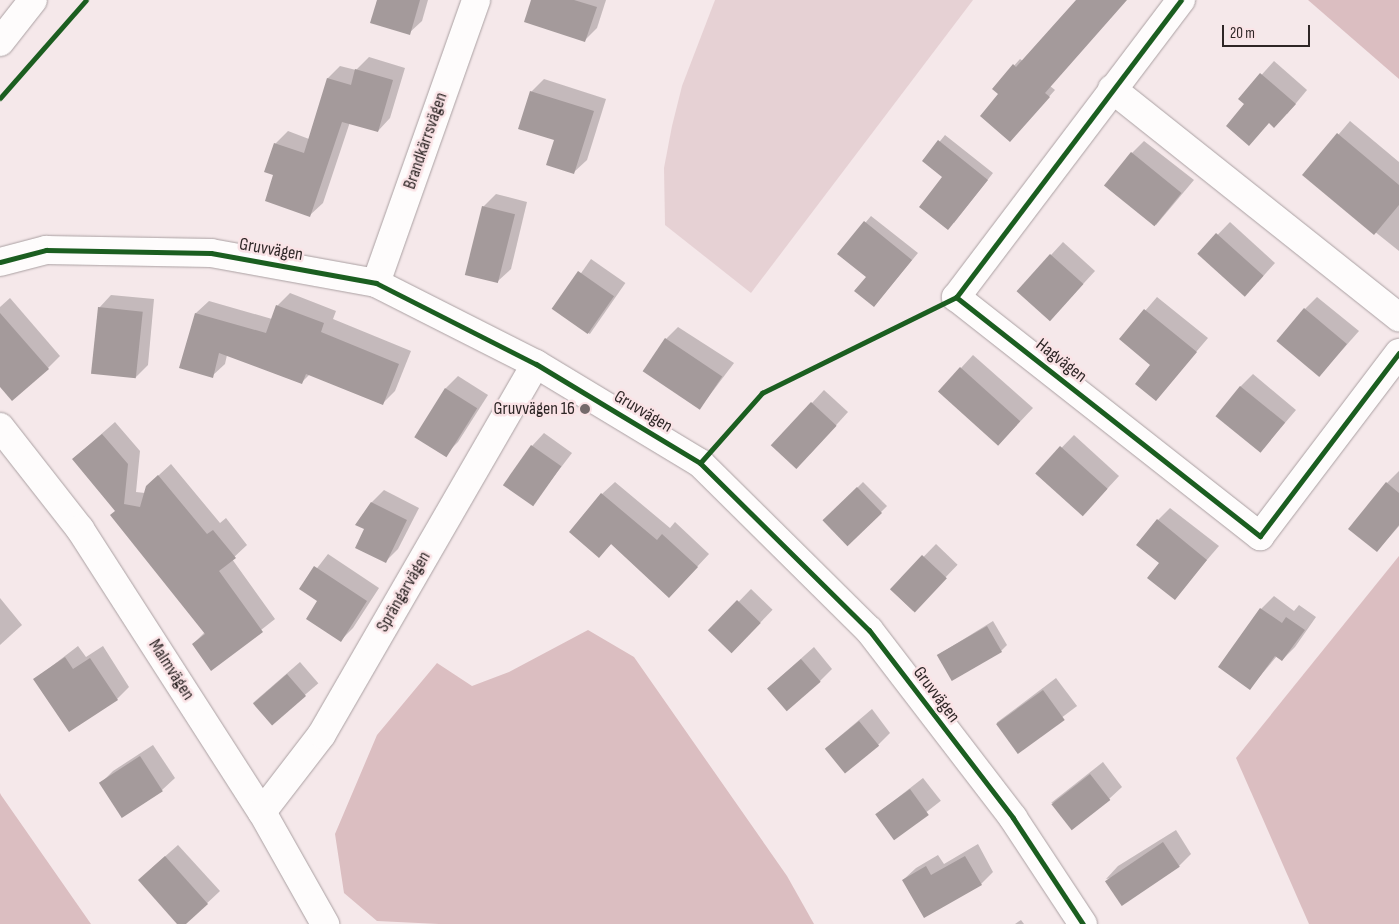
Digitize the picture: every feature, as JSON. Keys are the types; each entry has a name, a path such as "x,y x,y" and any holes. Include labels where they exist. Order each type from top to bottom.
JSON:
{"street":[{"path":"0,42 33,0"},
{"name":"Brandkärrsvägen","path":"376,283 476,0"},
{"name":"Hagvägen","path":"1181,0 956,297 1260,536 1399,353"},
{"path":"1112,89 1399,317"},
{"name":"Gruvvägen","path":"0,262 46,250 211,253 376,283 536,364 700,463 869,630 1013,818 1083,924"},
{"name":"Sprängarvägen","path":"262,812 322,734 536,364"},
{"name":"Malmvägen","path":"0,427 80,529 262,812 325,924"}],"shaded area":[{"path":"715,0 973,0 751,293 665,225 664,168 672,126 682,86"},
{"path":"1308,0 1399,0 1399,79"},
{"path":"1399,556 1399,924 1309,924 1236,758"},
{"path":"588,630 634,657 787,876 814,924 439,924 377,921 344,893 335,834 377,735 437,663 472,686 509,672"},
{"path":"0,793 1,795 91,924 0,924"}],"building":[{"path":"377,0 420,0 410,35 370,23"},
{"path":"531,0 574,0 597,7 585,42 524,22"},
{"path":"1076,0 1127,0 1045,93 1050,97 1010,142 980,116 998,94 992,89 1013,64 1016,67"},
{"path":"355,69 393,80 378,132 342,122 310,217 265,201 273,175 264,172 274,143 304,153 327,78 351,85"},
{"path":"1260,73 1296,104 1274,128 1269,123 1249,146 1226,126 1244,104 1238,99"},
{"path":"530,91 594,111 574,174 546,165 554,140 518,129"},
{"path":"1337,133 1399,185 1399,205 1374,235 1302,175"},
{"path":"938,140 988,180 948,230 919,207 942,177 922,161"},
{"path":"1131,152 1182,193 1154,226 1104,185"},
{"path":"482,206 515,214 498,283 465,275"},
{"path":"864,221 912,260 874,307 854,291 866,277 837,254"},
{"path":"1216,233 1264,276 1245,297 1197,254"},
{"path":"1050,254 1083,284 1050,321 1017,291"},
{"path":"578,271 614,296 588,334 552,309"},
{"path":"276,305 324,323 321,332 399,364 383,405 306,374 302,384 219,353 213,378 179,368 195,313 266,333"},
{"path":"98,307 143,312 136,378 91,374"},
{"path":"1304,308 1347,344 1319,377 1276,341"},
{"path":"1144,309 1197,352 1156,401 1135,384 1150,365 1119,339"},
{"path":"0,313 49,369 12,401 0,387"},
{"path":"665,338 722,377 700,410 643,371"},
{"path":"960,367 1020,421 998,446 938,392"},
{"path":"1240,386 1285,423 1261,453 1215,416"},
{"path":"445,388 477,408 446,457 414,437"},
{"path":"811,402 837,426 796,469 771,445"},
{"path":"102,434 128,464 124,504 140,507 146,486 158,475 207,534 213,530 236,558 219,571 263,632 211,671 192,644 205,634 110,515 115,511 72,459"},
{"path":"531,445 561,466 533,506 503,485"},
{"path":"1060,446 1108,489 1083,516 1035,473"},
{"path":"1386,482 1399,493 1399,525 1377,552 1348,529"},
{"path":"857,487 882,513 847,546 822,520"},
{"path":"601,493 657,540 662,534 698,567 669,598 611,544 599,558 569,532"},
{"path":"371,502 407,520 386,563 355,548 364,529 355,525"},
{"path":"1157,519 1207,560 1175,600 1147,578 1159,563 1136,545"},
{"path":"922,555 947,578 915,613 890,589"},
{"path":"314,566 367,601 341,642 306,619 317,601 299,589"},
{"path":"737,600 761,623 732,653 708,630"},
{"path":"1260,608 1282,623 1286,617 1305,630 1282,661 1275,656 1250,690 1218,667"},
{"path":"987,626 1002,652 952,681 937,655"},
{"path":"65,657 73,669 90,658 118,700 69,732 33,679"},
{"path":"801,659 821,682 787,711 767,689"},
{"path":"287,674 306,696 272,725 253,704"},
{"path":"1043,690 1065,720 1018,754 996,724"},
{"path":"859,721 879,746 845,774 825,749"},
{"path":"140,756 163,791 122,818 99,783"},
{"path":"1090,774 1110,800 1072,830 1051,804"},
{"path":"910,789 929,815 894,840 875,814"},
{"path":"1163,842 1180,867 1122,906 1105,881"},
{"path":"165,856 208,904 186,924 177,924 138,880"},
{"path":"965,856 982,885 924,918 902,880 926,866 931,875"}],"cycle path":[{"path":"0,98 86,0"},
{"path":"1181,0 956,297 1260,536 1399,353"},
{"path":"0,262 46,250 211,253 376,283 536,364 700,463 869,630 1013,818 1083,924"},
{"path":"700,463 762,393 956,297"}],"place":[{"name":"Gruvvägen 16","path":"585,409"}]}
